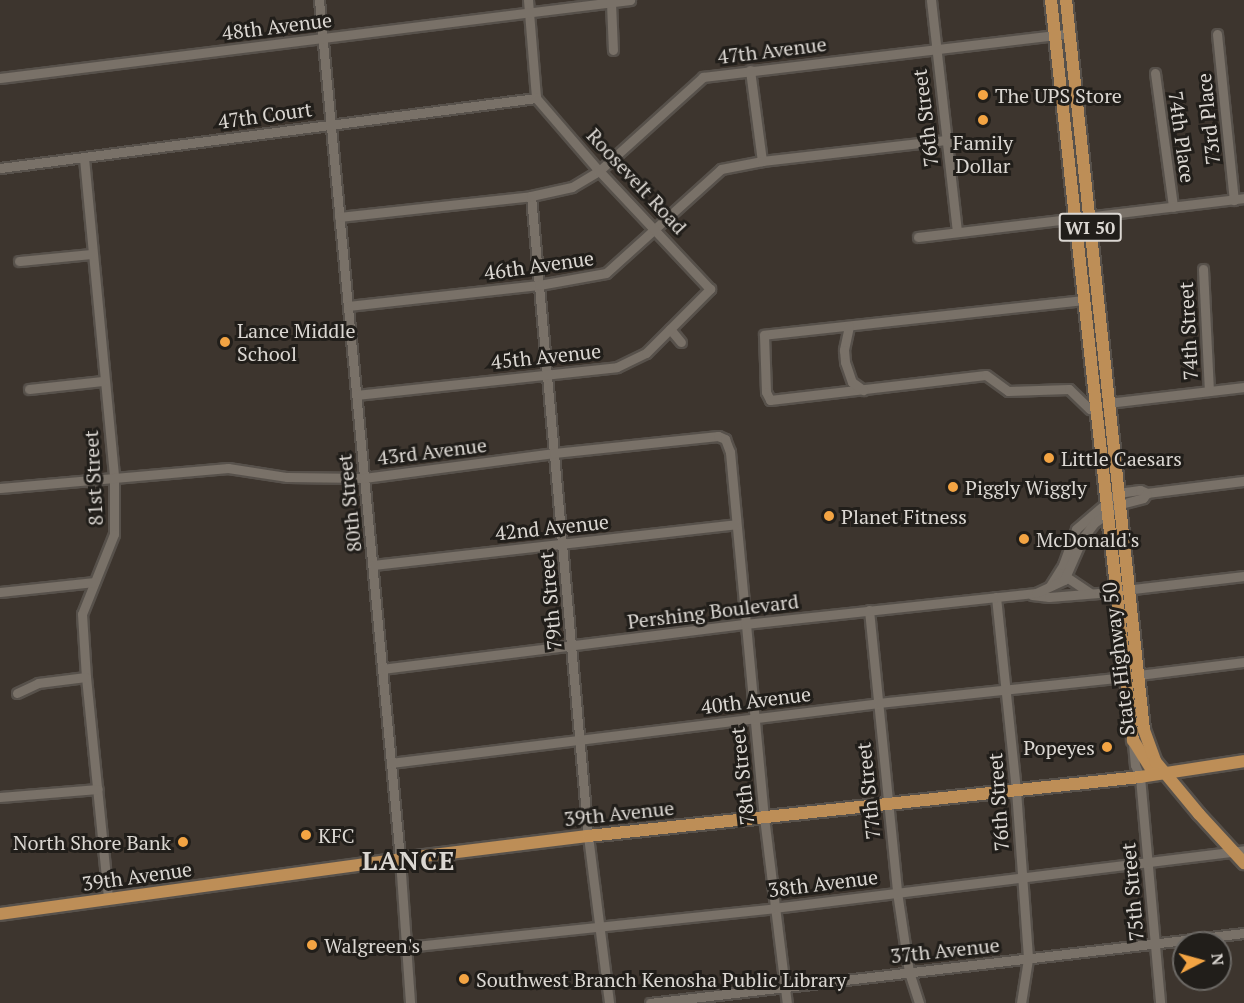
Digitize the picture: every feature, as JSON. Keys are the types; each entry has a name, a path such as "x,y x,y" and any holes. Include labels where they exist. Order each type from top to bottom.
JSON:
{"main road":[{"name":"State Highway 50","path":"1051,0 1106,509 1139,675 1148,744 1160,774"},
{"name":"State Highway 50","path":"1066,0 1119,499 1126,677 1133,740 1147,763 1238,850"},
{"name":"39th Avenue","path":"0,914 400,859 588,836 1140,777 1244,761"},
{"name":"WI 50","path":"1238,850 1244,863"}],"street":[{"name":"80th Street","path":"319,0 400,859 410,1003"},
{"path":"528,0 536,98"},
{"name":"48th Avenue","path":"0,78 630,0"},
{"name":"76th Street","path":"931,0 957,232"},
{"path":"611,3 614,50"},
{"name":"47th Avenue","path":"339,217 531,196 572,187 599,171 704,77 1070,33"},
{"name":"73rd Place","path":"1217,34 1239,199"},
{"path":"750,70 762,161"},
{"name":"74th Place","path":"1155,73 1173,207"},
{"name":"47th Court","path":"0,168 536,98"},
{"name":"Roosevelt Road","path":"536,98 599,171 710,289"},
{"name":"46th Avenue","path":"348,306 539,285 606,273 722,169 762,161 946,140"},
{"name":"81st Street","path":"84,158 103,381 114,477 114,534 82,614 108,899"},
{"name":"79th Street","path":"531,196 545,374 581,741 588,836 609,1003"},
{"path":"918,237 1239,199"},
{"path":"20,261 92,254"},
{"name":"74th Street","path":"1203,269 1209,391"},
{"name":"45th Avenue","path":"356,395 617,367 646,353 710,289"},
{"path":"1084,300 764,335 766,392 770,400 986,375 1008,391 1069,389 1090,409"},
{"path":"849,326 845,363 852,382 863,390"},
{"path":"670,329 681,342"},
{"path":"29,389 103,381"},
{"path":"1108,403 1244,387"},
{"name":"43rd Avenue","path":"0,488 228,468 287,477 364,478 554,453 718,436 725,439"},
{"name":"78th Street","path":"725,439 729,445 764,817 787,1003"},
{"name":"Pershing Boulevard","path":"382,669 745,624 1028,594 1048,587 1062,575 1076,529 1087,517 1106,509 1119,499 1143,498 1148,493 1244,481"},
{"name":"42nd Avenue","path":"373,565 736,524"},
{"path":"1062,575 1093,594"},
{"path":"1028,594 1049,597 1093,594 1244,576"},
{"path":"0,592 94,582"},
{"name":"76th Street","path":"996,597 1016,790 1028,959 1022,1003"},
{"name":"77th Street","path":"869,610 897,892 909,972 919,1003"},
{"path":"1139,675 1244,662"},
{"path":"17,693 38,683 86,677"},
{"name":"40th Avenue","path":"391,763 878,703 1126,677"},
{"name":"75th Street","path":"1133,740 1135,765 1140,777 1160,1003"},
{"path":"1140,777 1147,763 1148,744"},
{"path":"0,797 98,789"},
{"name":"38th Avenue","path":"406,947 774,908 1238,850"},
{"name":"37th Avenue","path":"650,1003 1244,933"}],"place":[{"name":"The UPS Store","path":"983,95"},
{"name":"Family Dollar","path":"983,120"},
{"name":"Lance Middle School","path":"225,342"},
{"name":"Little Caesars","path":"1049,458"},
{"name":"Piggly Wiggly","path":"953,487"},
{"name":"Planet Fitness","path":"829,516"},
{"name":"McDonald's","path":"1024,539"},
{"name":"Popeyes","path":"1107,747"},
{"name":"KFC","path":"306,835"},
{"name":"North Shore Bank","path":"183,842"},
{"name":"Walgreen's","path":"312,945"},
{"name":"Southwest Branch Kenosha Public Library","path":"464,979"}],"district":[{"name":"LANCE","path":"409,861"}]}
